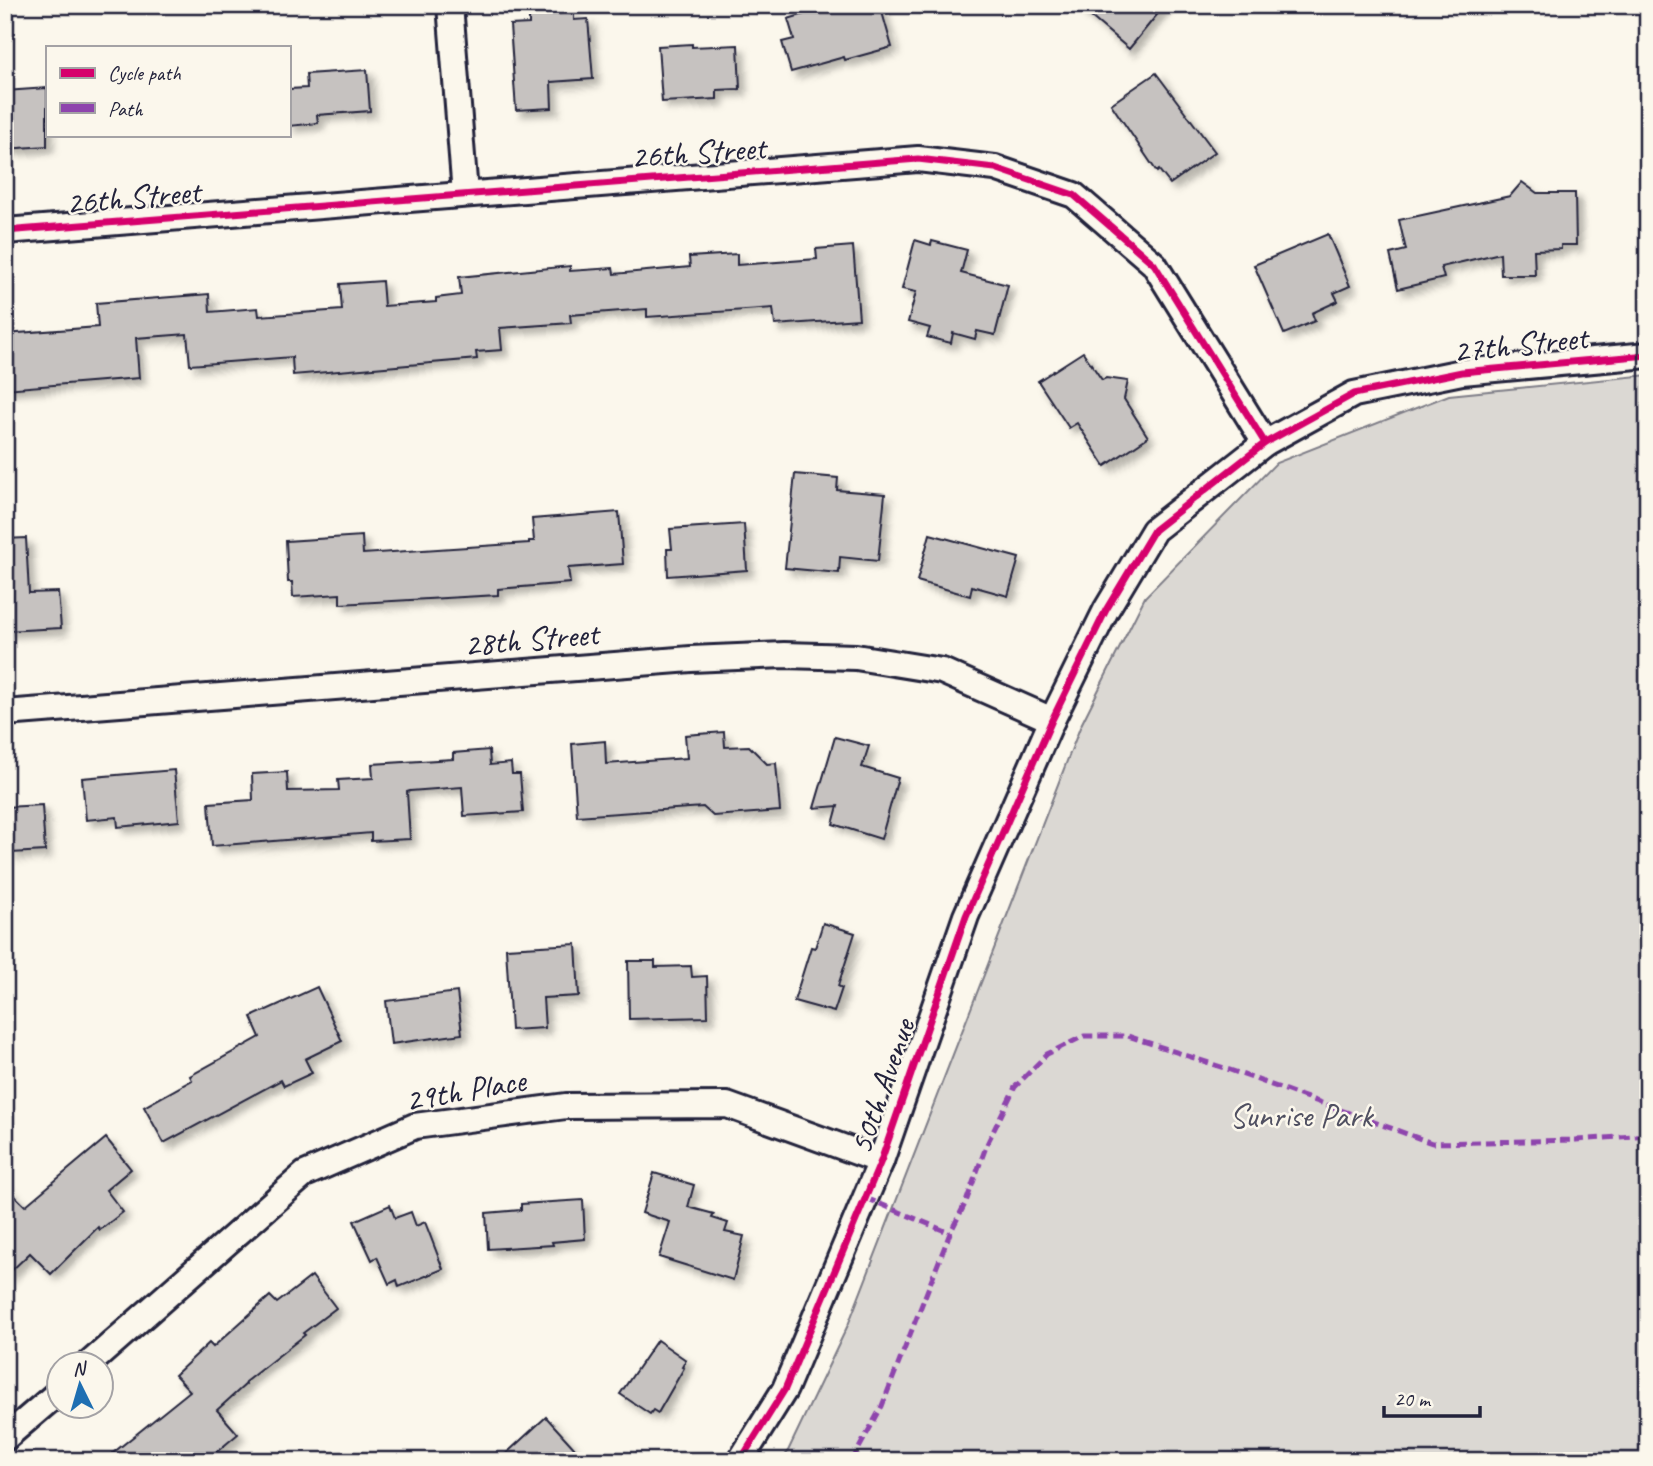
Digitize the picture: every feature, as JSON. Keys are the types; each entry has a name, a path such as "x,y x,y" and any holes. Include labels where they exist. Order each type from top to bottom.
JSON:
{"street":[{"path":"450,5 465,194"},
{"name":"26th Street","path":"5,231 918,159 995,168 1074,195 1154,264 1265,443"},
{"name":"27th Street","path":"1052,720 1106,610 1154,530 1265,443 1354,394 1462,372 1648,355"},
{"name":"28th Street","path":"5,713 691,659 784,655 856,657 942,671 1052,720"},
{"name":"50th Avenue","path":"740,1461 785,1389 881,1161 966,916 1052,720"},
{"name":"29th Place","path":"105,1350 305,1174 415,1126 566,1106 727,1105 881,1161"},
{"path":"5,1438 46,1403"}],"green space":[{"name":"Sunrise Park","path":"1648,375 1648,1461 781,1461 848,1325 1081,725 1145,597 1276,463 1449,395"}],"building":[{"path":"834,5 880,5 892,47 791,72 782,42 794,39 788,19"},
{"path":"1077,5 1165,5 1129,49"},
{"path":"574,12 574,20 588,19 593,79 551,82 552,108 516,110 510,25 529,24 529,16"},
{"path":"692,44 692,47 738,45 740,89 717,90 717,99 662,102 658,46"},
{"path":"367,70 370,111 317,115 318,123 290,126 290,89 307,88 306,74"},
{"path":"1156,73 1215,152 1170,184 1159,170 1157,172 1111,104"},
{"path":"46,88 47,146 5,149 5,91"},
{"path":"1522,182 1537,193 1575,193 1576,245 1561,245 1561,249 1534,250 1535,275 1501,275 1500,253 1441,267 1444,278 1398,289 1390,254 1406,250 1399,220 1510,196"},
{"path":"1328,234 1350,286 1334,293 1338,301 1312,313 1315,321 1284,334 1254,265"},
{"path":"915,240 931,245 932,241 967,250 961,273 1008,285 995,335 977,331 975,339 953,333 951,343 927,337 930,328 908,322 916,292 902,289"},
{"path":"853,246 859,319 775,325 773,308 647,317 647,309 570,315 571,323 500,328 502,350 476,352 477,359 293,375 292,357 190,365 187,334 136,338 139,378 5,389 5,334 98,327 96,303 209,294 210,312 258,308 259,316 342,310 340,284 382,281 384,306 436,302 436,298 461,295 459,277 570,266 570,271 613,268 614,274 690,267 689,257 737,254 737,265 817,259 816,249"},
{"path":"1083,352 1102,380 1106,378 1128,381 1124,399 1148,437 1105,466 1077,423 1069,428 1038,381"},
{"path":"795,474 838,478 837,490 885,494 878,561 840,557 839,573 785,568"},
{"path":"619,512 623,564 568,568 570,583 498,589 498,595 340,604 340,594 293,597 292,582 288,582 286,541 362,536 363,554 529,543 534,541 532,519"},
{"path":"744,524 747,570 668,576 667,549 672,549 670,529"},
{"path":"930,534 1019,558 1008,596 972,586 970,596 917,581"},
{"path":"26,538 29,593 58,592 61,628 5,631 5,539"},
{"path":"724,732 725,747 749,746 767,764 776,763 780,811 713,816 703,807 577,816 572,744 605,741 606,764 687,758 685,735"},
{"path":"835,737 869,746 862,767 898,778 881,839 833,824 838,806 814,808"},
{"path":"489,750 490,765 511,763 512,774 520,774 523,812 464,816 462,787 410,791 407,792 410,839 371,841 371,833 212,846 209,803 253,800 252,774 287,772 288,791 339,790 338,780 373,778 372,764 453,759 453,753"},
{"path":"174,770 179,821 118,827 117,817 86,820 82,778"},
{"path":"42,805 45,851 11,853 10,841 5,842 5,807"},
{"path":"823,923 855,933 838,986 842,988 834,1012 794,1001 811,947 815,948"},
{"path":"576,944 579,996 543,998 545,1028 511,1030 506,948"},
{"path":"628,961 655,961 655,967 691,966 692,977 707,976 708,1017 629,1019"},
{"path":"317,987 342,1041 305,1059 312,1073 284,1086 281,1080 164,1143 144,1107 192,1080 190,1076 260,1037 251,1017"},
{"path":"457,992 462,1034 391,1044 386,1001"},
{"path":"106,1138 131,1169 106,1190 123,1212 100,1230 98,1227 51,1274 30,1253 5,1277 5,1186 25,1206"},
{"path":"654,1173 694,1185 688,1207 714,1214 712,1218 728,1223 725,1232 744,1236 733,1280 659,1257 670,1222 642,1213"},
{"path":"583,1200 585,1239 552,1242 553,1245 488,1249 486,1213 521,1210 521,1204"},
{"path":"390,1205 395,1218 411,1212 416,1226 425,1222 443,1269 399,1287 397,1280 389,1284 377,1257 372,1260 354,1221"},
{"path":"312,1276 336,1308 245,1382 246,1384 217,1410 238,1434 206,1461 103,1461 190,1391 175,1375 209,1343 213,1347 270,1296 277,1303"},
{"path":"657,1340 686,1360 658,1413 653,1410 650,1414 620,1394"},
{"path":"546,1417 586,1461 498,1461"}],"marked path":[{"path":"852,1461 882,1406 987,1144 1015,1087 1047,1054 1084,1036 1128,1036 1432,1143 1576,1140 1648,1135"},
{"path":"866,1198 950,1233"}],"cycle path":[{"path":"5,231 918,159 995,168 1074,195 1154,264 1265,443"},
{"path":"740,1461 785,1389 881,1161 966,916 1052,720 1106,610 1154,530 1265,443 1354,394 1462,372 1648,355"}]}
